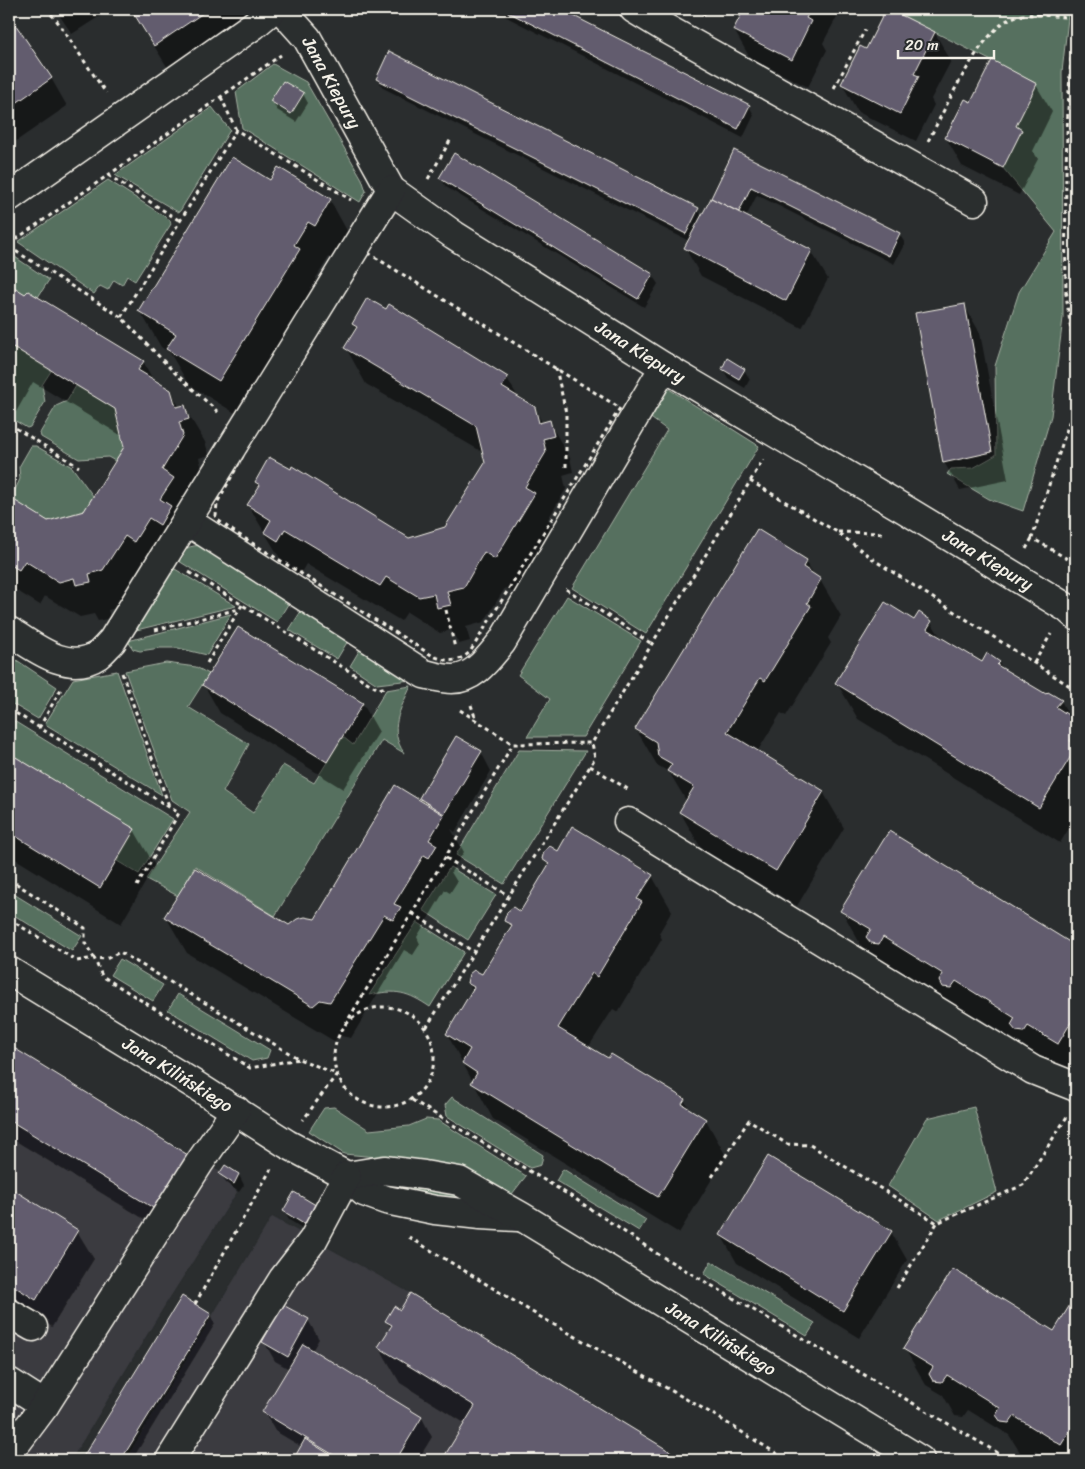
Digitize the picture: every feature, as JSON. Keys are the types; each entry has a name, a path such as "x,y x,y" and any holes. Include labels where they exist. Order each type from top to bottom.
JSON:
{"street":[{"path":"9,197 254,25 273,9"},
{"name":"Jana Kiepury","path":"281,9 307,38 391,190 454,235 664,367 947,534 1067,608 1076,616"},
{"path":"634,9 667,30 974,201"},
{"path":"9,632 49,657 76,662 89,660 100,654 112,641 163,556 248,433 391,190"},
{"path":"187,521 424,674 452,679 462,678 480,668 502,642 664,367"},
{"path":"628,822 1033,1070 1074,1099"},
{"name":"Jana Kilińskiego","path":"9,971 236,1110 287,1144 347,1176 384,1170 459,1181 522,1217 920,1460"},
{"path":"9,1436 18,1441 45,1405 200,1162 236,1110"},
{"path":"170,1460 282,1279 313,1240 347,1176"},
{"path":"9,1313 33,1327"},
{"path":"9,1382 45,1405"}],"path":[{"path":"45,9 55,18 123,117"},
{"path":"1076,9 1068,97 1065,165 1066,294 1076,366"},
{"path":"914,168 976,53 996,28 1011,18 1021,15 1075,18"},
{"path":"820,115 865,30"},
{"path":"248,433 216,410 173,371 121,317 9,246 108,175 307,38"},
{"path":"221,97 236,130 388,224 368,253 248,433 218,503 216,516 241,537 433,656 445,661 457,660 465,657 470,652 620,408 368,253"},
{"path":"121,317 236,130"},
{"path":"424,186 451,139"},
{"path":"108,175 180,221"},
{"path":"1066,294 1076,292"},
{"path":"556,368 566,413 566,477"},
{"path":"1076,407 1032,538 1076,564"},
{"path":"9,424 79,467"},
{"path":"426,1028 595,758 592,743 766,456"},
{"path":"750,481 837,532 877,562 1076,690"},
{"path":"566,486 566,496"},
{"path":"837,532 884,533"},
{"path":"163,556 378,688 417,683 424,674"},
{"path":"542,574 652,644"},
{"path":"207,663 242,604"},
{"path":"112,641 239,609"},
{"path":"39,728 76,662"},
{"path":"120,668 169,807"},
{"path":"454,706 513,744 592,743"},
{"path":"9,709 179,813 137,886"},
{"path":"346,1025 362,1011 391,1007 407,1012 426,1028 432,1038 435,1063 427,1084 421,1093 412,1100 397,1107 378,1108 354,1098 343,1087 337,1074 334,1059 336,1041 513,744"},
{"path":"445,857 509,896"},
{"path":"9,879 85,928 86,943 102,976 250,1068 299,1059"},
{"path":"412,913 474,952"},
{"path":"9,919 77,961 94,958 106,959 120,952 299,1059 337,1074"},
{"path":"195,1304 287,1144 337,1074"},
{"path":"897,1288 938,1224 1023,1186 1074,1099"},
{"path":"412,1100 574,1198 656,1253 1010,1460"},
{"path":"712,1177 749,1120 787,1144 810,1145 938,1224"}],"shaded area":[{"path":"9,1046 188,1155 219,1171 237,1192 165,1305 71,1460 9,1460"},
{"path":"272,1217 410,1293 684,1460 125,1460"}],"green space":[{"path":"889,9 1069,9 1062,72 1063,318 1051,416 1023,511 989,499 947,474 951,469 973,468 996,455 995,366 1019,292 1056,232 1003,168 1022,130 1016,126 1037,84"},
{"path":"273,64 306,82 362,179 366,191 360,202 242,128 236,92"},
{"path":"212,107 230,130 180,211 178,212 115,175"},
{"path":"108,180 170,220 171,224 135,281 127,276 122,285 114,280 108,290 100,286 94,294 18,242"},
{"path":"9,253 49,280 38,297 28,291 25,294 9,284"},
{"path":"13,347 51,371 42,385 45,402 30,427 27,428 9,417 9,354"},
{"path":"76,386 115,409 124,447 115,461 108,457 79,459 41,437 40,433 56,406 67,401"},
{"path":"669,389 759,446 646,634 572,588 667,430 644,413 662,391"},
{"path":"31,446 36,446 72,467 93,496 84,511 48,521 11,499 20,479 19,467"},
{"path":"204,545 293,596 277,622 174,558 181,551"},
{"path":"170,566 236,606 128,632"},
{"path":"567,596 641,641 583,737 527,737 550,699 518,675"},
{"path":"305,605 352,634 337,659 289,630"},
{"path":"231,614 207,655 178,648 140,651 133,649 128,641"},
{"path":"365,641 411,680 377,684 350,666"},
{"path":"9,655 57,687 38,719 9,702"},
{"path":"166,663 196,667 209,674 188,707 249,744 223,792 253,813 283,765 314,783 343,737 353,745 386,690 411,686 400,711 396,728 399,744 404,753 382,740 275,916 195,866 178,896 146,879 190,812 172,800 125,671"},
{"path":"117,671 162,795 45,724 73,679"},
{"path":"9,718 173,819 139,874 117,861 135,829 9,753"},
{"path":"519,750 586,751 504,884 456,855"},
{"path":"450,867 496,895 468,940 423,910"},
{"path":"9,891 82,936 72,951 9,912"},
{"path":"417,922 464,952 430,1007 415,998 401,993 387,992 369,995"},
{"path":"120,959 163,985 153,1001 110,975"},
{"path":"178,994 270,1050 267,1058 252,1061 168,1010"},
{"path":"452,1097 543,1155 541,1165 530,1168 447,1116 445,1105"},
{"path":"334,1107 369,1130 409,1126 426,1119 438,1120 526,1176 512,1194 453,1167 409,1160 344,1154 309,1131 324,1108"},
{"path":"974,1107 997,1192 939,1220 888,1186 927,1118"},
{"path":"563,1169 646,1220 639,1231 556,1181"},
{"path":"379,1183 443,1183 478,1203 390,1190"},
{"path":"711,1261 815,1323 807,1336 704,1274"}],"building":[{"path":"131,9 209,9 154,46"},
{"path":"502,9 560,9 750,105 738,129"},
{"path":"744,9 811,9 806,18 811,21 792,60 733,30"},
{"path":"886,9 935,32 914,74 919,76 900,114 841,84 860,46 866,49"},
{"path":"9,15 52,78 9,108"},
{"path":"389,51 699,208 686,234 376,79"},
{"path":"992,60 1037,84 1016,126 1022,130 1003,168 945,138 965,99 971,102"},
{"path":"283,81 304,93 291,114 270,101"},
{"path":"734,150 900,233 889,256 751,187 739,212 711,198"},
{"path":"454,153 653,274 638,299 439,178"},
{"path":"232,157 270,180 278,167 331,199 315,226 308,222 294,245 300,249 219,381 166,349 176,334 138,311"},
{"path":"711,198 812,250 786,301 684,248"},
{"path":"9,284 25,294 28,291 144,361 138,370 171,390 176,407 185,405 189,419 179,422 183,435 162,470 174,478 160,499 171,506 160,525 149,518 134,542 125,536 103,570 89,574 91,582 76,585 74,578 59,582 25,561 19,570 9,564 9,497 48,521 84,511 124,447 115,409 13,347 9,354"},
{"path":"367,298 386,309 389,304 508,377 502,387 535,407 539,423 550,420 554,436 543,439 546,452 525,487 535,493 495,559 484,552 464,587 447,591 451,605 437,608 434,594 419,597 386,577 380,586 285,529 278,541 264,532 271,520 247,505 260,485 255,482 269,457 291,469 292,466 409,538 445,527 485,463 476,426 344,348 357,327 352,324"},
{"path":"965,304 992,452 943,463 915,313"},
{"path":"727,358 745,369 739,379 722,369"},
{"path":"757,529 807,560 803,567 821,579 807,603 811,606 765,681 760,678 727,732 824,791 776,871 679,812 694,787 667,771 672,764 658,756 656,742 635,729"},
{"path":"885,602 914,620 919,612 932,621 927,629 982,662 987,653 1000,662 997,665 1046,694 1048,692 1062,700 1056,707 1076,720 1076,731 1070,741 1076,745 1076,748 1039,808 835,683"},
{"path":"238,627 363,703 327,762 202,685"},
{"path":"456,736 482,751 444,814 419,798"},
{"path":"9,753 135,829 100,888 9,832"},
{"path":"395,785 444,815 429,840 437,845 429,858 424,855 394,904 401,907 393,920 384,915 330,1002 320,1000 313,1006 164,917 195,868 289,925 297,919 305,917 315,919"},
{"path":"572,826 653,875 637,899 642,902 597,977 592,973 558,1028 608,1058 611,1054 685,1099 682,1104 706,1119 658,1197 471,1083 477,1073 462,1063 470,1049 446,1034 474,987 467,983 469,974 474,970 482,974 512,925 504,921 507,912 513,907 520,912 549,864 542,859 544,851 550,846 558,851"},
{"path":"889,831 1076,946 1076,1014 1058,1044 1028,1026 1024,1032 1016,1031 1011,1025 1015,1018 956,981 951,988 942,987 939,981 943,974 883,937 879,944 871,943 866,937 871,929 840,911"},
{"path":"9,1045 188,1155 155,1209 9,1120"},
{"path":"768,1156 892,1231 843,1311 720,1235"},
{"path":"225,1165 239,1174 234,1184 219,1174"},
{"path":"9,1187 78,1230 36,1300 9,1283"},
{"path":"294,1192 319,1207 307,1226 283,1211"},
{"path":"953,1269 1054,1331 1076,1295 1076,1421 1061,1445 1014,1416 1009,1423 1001,1422 996,1415 1000,1408 947,1375 942,1382 933,1381 929,1374 933,1367 903,1349"},
{"path":"410,1293 684,1460 507,1460 499,1455 497,1460 442,1460 475,1406 378,1347 392,1325 385,1321 394,1306 400,1310"},
{"path":"182,1296 211,1314 121,1460 81,1460"},
{"path":"283,1305 309,1319 288,1357 262,1342"},
{"path":"303,1344 422,1417 396,1460 342,1460 262,1412"},
{"path":"305,1439 339,1460 293,1460"}]}
